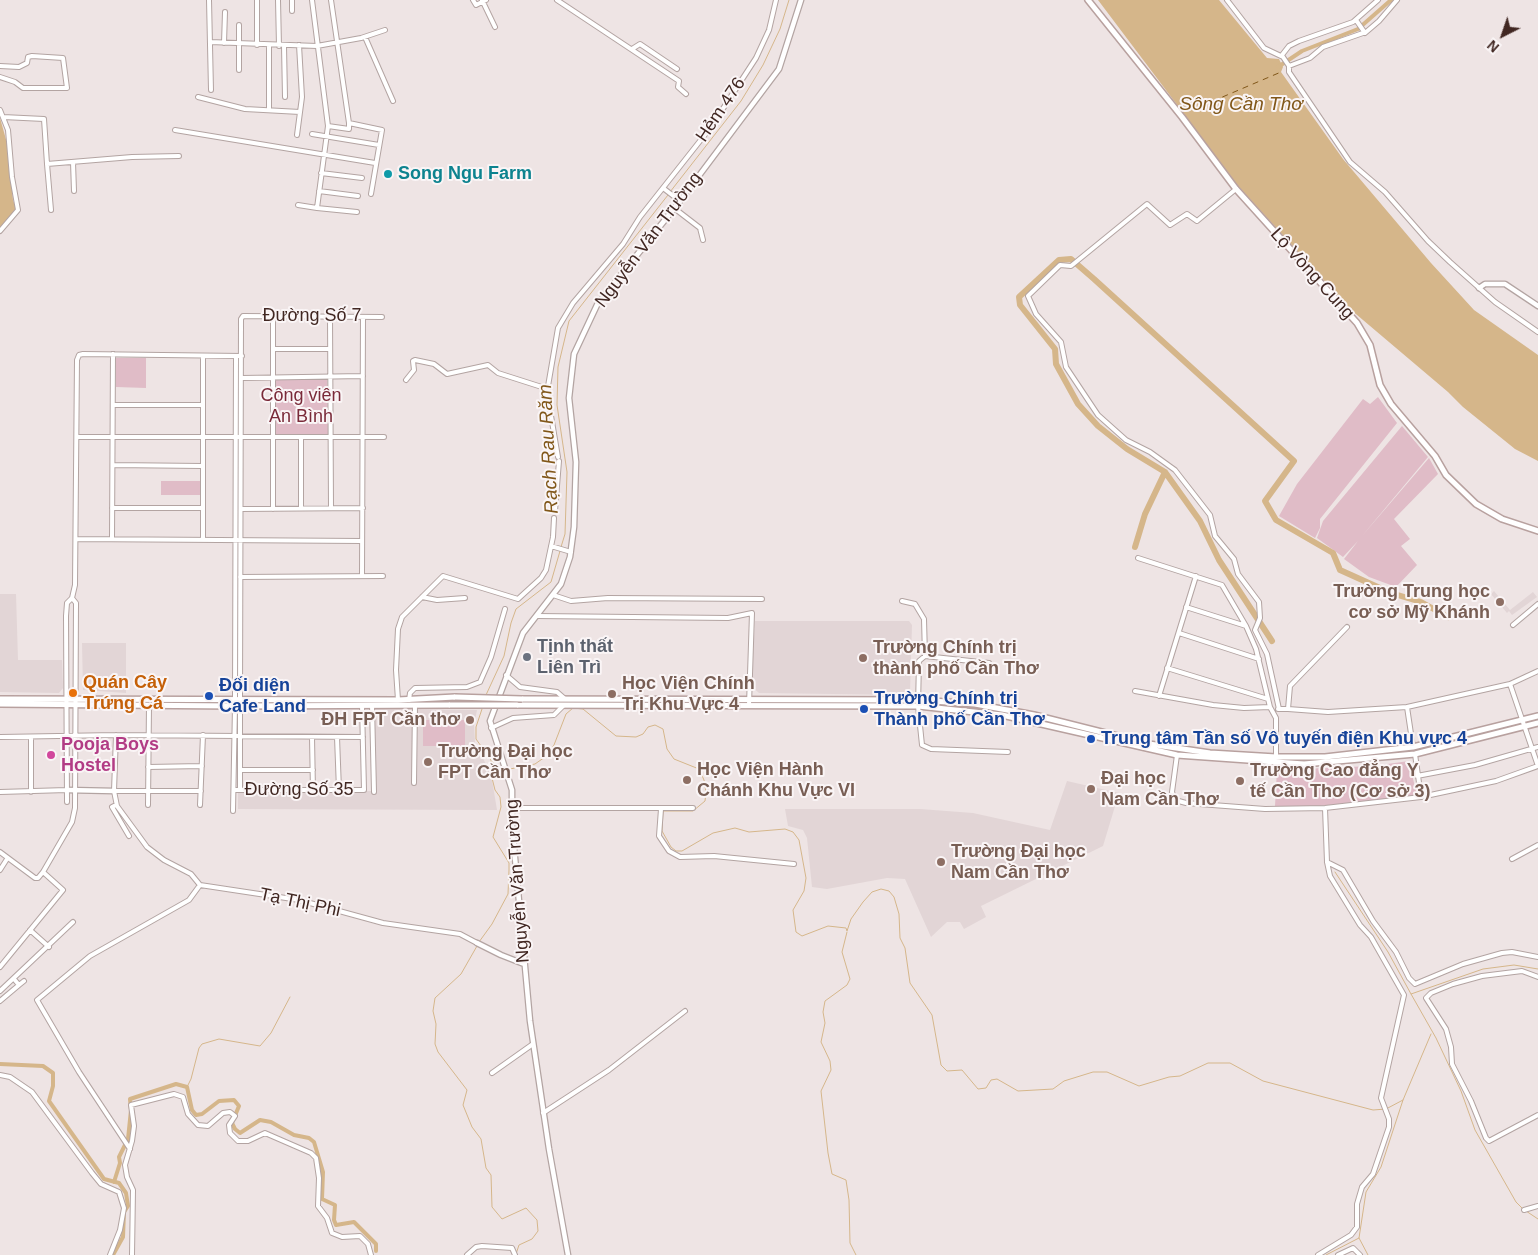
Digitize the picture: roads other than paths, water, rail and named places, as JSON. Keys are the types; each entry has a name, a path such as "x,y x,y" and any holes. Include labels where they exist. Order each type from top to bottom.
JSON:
{"main road":[{"name":"Lộ Vòng Cung","path":"1088,0 1182,117 1236,189 1357,323 1370,344 1380,386 1391,404 1435,456 1446,475 1476,504 1502,520 1538,531"},
{"path":"149,698 149,705"},
{"path":"0,704 238,706 455,698 565,702"},
{"path":"0,699 238,699 362,702 372,705 749,702 821,699 918,700 1003,708 1176,756 1210,759 1276,760 1414,747 1538,716"},
{"path":"821,699 821,706"},
{"path":"749,702 821,706 918,706 1002,715 1148,747 1304,764 1415,754 1538,723"},
{"path":"1414,747 1415,754"}],"street":[{"path":"209,0 211,90"},
{"path":"257,0 257,45"},
{"path":"278,0 285,96"},
{"path":"292,0 292,11"},
{"path":"312,0 328,126 317,208"},
{"path":"328,126 349,129 331,0"},
{"path":"474,0 476,5 484,0 495,27"},
{"path":"557,0 679,81 678,87 686,94"},
{"name":"Hẻm 476","path":"555,511 558,459 548,389 558,328 563,318 593,278 623,244 640,217 711,127 756,58 769,30 776,0"},
{"name":"Nguyễn Văn Trường","path":"568,1255 533,1044 524,964 512,790 490,721 523,633 561,584 574,526 576,462 569,398 574,354 597,306 779,69 801,0"},
{"path":"1227,0 1264,48 1283,56 1290,66 1289,72 1350,162 1385,192 1428,242 1479,288 1538,332"},
{"path":"1283,56 1289,46 1357,21 1378,0"},
{"path":"1290,66 1310,58 1323,47 1363,32 1379,21 1397,0"},
{"path":"224,43 225,12"},
{"path":"1357,21 1363,32"},
{"path":"239,25 239,70"},
{"path":"210,42 270,46 317,46 365,37 385,30"},
{"path":"365,37 393,102"},
{"path":"632,49 639,43 677,69"},
{"path":"297,135 302,97 298,45"},
{"path":"269,110 270,46"},
{"path":"0,66 19,67 27,62 28,57 32,56 63,58 67,88 23,88 15,82 0,76"},
{"path":"198,97 244,109 300,112"},
{"path":"0,110 8,130 12,178 18,210 0,231"},
{"path":"3,116 44,119 51,210"},
{"path":"349,123 382,130 371,194"},
{"path":"175,130 375,163"},
{"path":"312,134 379,145"},
{"path":"47,164 132,157 179,156"},
{"path":"73,162 74,190"},
{"path":"321,173 362,178"},
{"path":"663,189 679,200"},
{"path":"1236,189 1196,221 1187,214 1171,225 1147,204 1071,266 1060,265 1028,296 1032,308 1058,337 1063,347 1066,367 1098,415 1126,440 1150,452 1175,470 1210,515 1212,527 1220,544 1232,555 1238,574 1257,598 1260,618 1255,628 1265,648 1272,670 1279,709"},
{"path":"319,191 358,196"},
{"path":"298,205 357,212"},
{"path":"674,208 700,228 703,240"},
{"path":"1479,288 1493,282 1508,285 1538,306"},
{"name":"Đường Số 7","path":"242,356 242,316 382,317"},
{"path":"273,316 273,509"},
{"path":"330,316 331,508"},
{"path":"362,576 363,316"},
{"path":"273,349 330,349"},
{"path":"112,539 113,354"},
{"path":"67,802 66,616 67,603 72,598 75,585 79,355 242,356 235,539 238,577 240,790"},
{"path":"203,356 203,539"},
{"path":"236,356 241,509 238,577"},
{"path":"406,380 414,370 412,361 414,360 434,364 447,374 488,365 504,376 548,389"},
{"path":"242,378 363,376"},
{"path":"113,405 202,405"},
{"path":"77,436 384,437"},
{"path":"301,436 301,508"},
{"path":"112,465 202,466"},
{"path":"112,508 202,508"},
{"path":"241,509 362,508"},
{"path":"398,700 396,670 399,624 402,617 441,577 452,577 475,587 498,591 515,600 544,574 553,547 554,518"},
{"path":"76,539 362,541"},
{"path":"553,547 568,551"},
{"path":"1138,558 1222,585 1246,626 1259,659 1272,709 1276,760"},
{"path":"238,577 383,576"},
{"path":"1159,696 1196,576"},
{"path":"553,595 571,601 608,598 762,598"},
{"path":"422,597 437,600 465,598"},
{"path":"0,852 35,878 38,878 72,822 76,792 74,706 76,603 72,598"},
{"path":"902,601 915,604 924,619 925,656 918,664 918,706 923,746 999,754 1008,752"},
{"path":"1513,625 1538,604"},
{"path":"1186,607 1246,626"},
{"path":"409,700 410,692 415,688 468,687 480,682 492,657 504,609"},
{"path":"537,616 728,618 752,613 749,702"},
{"path":"1288,709 1290,686 1347,627"},
{"path":"1178,633 1259,659"},
{"path":"925,656 989,663"},
{"path":"1167,668 1268,699"},
{"path":"1135,691 1244,708 1328,712 1407,707 1510,684 1538,672"},
{"path":"491,728 513,718 554,715 565,702 557,692 520,687 506,675"},
{"path":"1176,756 1172,792 1173,798 1178,802 1265,809 1325,808 1421,797 1496,780 1538,766 1524,720 1510,684"},
{"path":"0,737 203,735 362,737 362,702"},
{"path":"148,805 149,705"},
{"path":"372,705 374,792"},
{"path":"414,783 415,705"},
{"path":"233,811 235,736 238,706"},
{"path":"1407,707 1414,747"},
{"path":"1002,715 1003,708"},
{"path":"116,735 114,791 116,805 147,847 164,860 191,874 200,885 189,900 90,956 37,1000 79,1072 130,1149"},
{"path":"200,805 203,735"},
{"path":"31,737 32,792"},
{"path":"312,737 313,791"},
{"path":"337,737 338,790"},
{"name":"Đường Số 35","path":"234,790 364,790 362,737"},
{"path":"1417,776 1475,765 1538,747"},
{"path":"1210,753 1210,759"},
{"path":"1349,754 1350,761"},
{"path":"1415,754 1421,797"},
{"path":"148,766 202,766"},
{"path":"240,770 313,770"},
{"path":"0,792 66,790 76,792 201,791"},
{"path":"116,805 112,807 129,836"},
{"path":"512,808 693,808"},
{"path":"1318,1255 1349,1238 1357,1227 1357,1204 1362,1187 1373,1174 1389,1120 1381,1098 1404,993 1383,961 1371,937 1360,925 1330,876 1327,862 1325,808"},
{"path":"661,809 660,836 669,852 680,857 714,856 794,864"},
{"path":"1512,859 1538,845"},
{"path":"0,870 8,858"},
{"path":"1327,862 1343,870 1373,921 1396,952 1409,978 1415,984 1463,964 1502,953 1524,953 1538,957"},
{"path":"0,967 63,890 43,872"},
{"name":"Tạ Thị Phi","path":"200,885 300,900 383,923 460,934 501,955 524,964"},
{"path":"0,991 49,947 73,922"},
{"path":"30,930 49,947"},
{"path":"1538,977 1522,972 1482,976 1452,984 1431,993 1426,998 1446,1029 1451,1047 1452,1064 1471,1100 1486,1138 1489,1141 1538,1115"},
{"path":"14,979 19,985"},
{"path":"0,1001 24,981"},
{"path":"543,1113 609,1070 685,1011"},
{"path":"492,1073 533,1044"},
{"path":"0,1075 10,1078 32,1092 92,1174 101,1184 119,1192 123,1209 120,1230 110,1255"},
{"path":"132,1255 133,1190 127,1177 125,1165 134,1126 131,1105 178,1094 183,1097 190,1117 202,1126 208,1126 223,1113 232,1112 235,1116 230,1122 230,1131 238,1141 248,1141 265,1132 293,1143 314,1155 319,1178 318,1206 327,1218 332,1233 342,1237 360,1236 368,1244 371,1255"},
{"path":"1524,1210 1538,1206"},
{"path":"123,1209 133,1211"},
{"path":"1349,1238 1360,1255"},
{"path":"466,1255 476,1246 482,1246 512,1248 515,1255"},
{"path":"1338,1255 1354,1247"}],"water":[{"name":"Sông Cần Thơ","path":"1098,0 1219,0 1267,58 1279,59 1283,67 1281,72 1343,159 1431,263 1474,310 1538,355 1538,461 1515,449 1463,407 1448,392 1350,309 1239,187"},
{"path":"0,118 7,143 13,200 16,208 14,214 0,228"}],"waterway":[{"name":"Rạch Rau Răm","path":"670,192 741,101 763,65 780,29 789,0"},
{"path":"1278,67 1302,51 1358,29 1391,0"},
{"name":"Rạch Rau Răm","path":"561,547 565,534 567,472 557,405 558,367 569,321 668,195"},
{"path":"1272,641 1219,560 1200,521 1165,472 1127,449 1098,426 1078,404 1056,364 1055,349 1020,305 1019,297 1059,260 1071,259 1294,461 1265,501 1276,520 1333,553 1340,570 1391,593 1421,602 1448,617"},
{"path":"1135,547 1145,514 1165,472"},
{"name":"Rạch Rau Răm","path":"486,695 504,656 516,609 551,582 560,551"},
{"name":"Rạch Rau Răm","path":"479,942 492,924 508,894 509,870 509,863 493,837 501,807 500,797 495,790 492,778 491,760 476,739 476,727 483,706"},
{"path":"510,769 535,764 545,757 554,745 566,714 573,708 583,709 616,736 636,737 643,734 648,727 655,725 663,729 667,749 674,759 699,769 704,780 706,792 705,801 693,811 663,811 662,831 671,847 676,851 682,851 713,833 735,828 749,832 785,829 793,832 799,840 806,878 804,891 793,910 796,932 802,936 828,926 846,928 847,931 851,919 872,892 881,889 889,891 894,897 899,914 900,938 905,948 910,983 932,1015 941,1065 947,1071 962,1070 978,1089 986,1088 991,1080 997,1079 1018,1091 1053,1089 1064,1081 1093,1072 1107,1072 1139,1086 1169,1077 1180,1076 1208,1063 1230,1063 1263,1081 1373,1110 1386,1109 1403,1100"},
{"path":"492,761 502,771"},
{"path":"1335,872 1388,952 1411,994"},
{"path":"847,932 842,952 850,979 847,985 825,1001 823,1012 825,1023 821,1042 830,1061 831,1070 821,1091 832,1174 846,1180 849,1200 850,1243 856,1255"},
{"name":"Rạch Rau Răm","path":"477,946 461,974 435,998 433,1011 436,1024 435,1044 438,1052 467,1090 463,1105 472,1127 481,1139 486,1168 491,1175 492,1207 502,1219 526,1208 537,1220 538,1231 532,1239 519,1245 516,1254"},
{"path":"1523,1209 1516,1202 1475,1130 1461,1091 1436,1038 1411,994 1483,969 1514,965 1538,969"},
{"path":"187,1087 199,1048 202,1044 219,1039 260,1046 271,1033 290,997"},
{"path":"1326,1255 1359,1238 1366,1192 1381,1167 1403,1100 1431,1034"},
{"path":"0,1064 43,1066 53,1073 53,1086 49,1101 104,1179 119,1183 126,1193 128,1206 124,1212 123,1237 113,1255"},
{"path":"114,1182 120,1163 119,1157 128,1139 131,1110 130,1099 176,1084 187,1087 192,1110 196,1115 202,1114 219,1101 234,1100 239,1106 232,1123 240,1133 260,1120 271,1122 294,1135 309,1138 314,1142 323,1172 322,1199 335,1205 334,1220 336,1225 354,1222 376,1244 376,1251"},
{"path":"1526,1211 1538,1219"},
{"path":"1359,1238 1368,1255"}],"place":[{"name":"Song Ngu Farm","path":"388,174"},
{"name":"Trường Trung học cơ sở Mỹ Khánh","path":"1500,602"},
{"name":"Tịnh thất Liên Trì","path":"527,657"},
{"name":"Trường Chính trị thành phố Cần Thơ","path":"863,658"},
{"name":"Quán Cây Trứng Cá","path":"73,693"},
{"name":"Học Viện Chính Trị Khu Vực 4","path":"612,694"},
{"name":"Đối diện Cafe Land","path":"209,696"},
{"name":"Trường Chính trị Thành phố Cần Thơ","path":"864,709"},
{"name":"ĐH FPT Cần thơ","path":"470,720"},
{"name":"Trung tâm Tần số Vô tuyến điện Khu vực 4","path":"1091,739"},
{"name":"Pooja Boys Hostel","path":"51,755"},
{"name":"Trường Đại học FPT Cần Thơ","path":"428,762"},
{"name":"Học Viện Hành Chánh Khu Vực VI","path":"687,780"},
{"name":"Trường Cao đẳng Y tế Cần Thơ (Cơ sở 3)","path":"1240,781"},
{"name":"Đại học Nam Cần Thơ","path":"1091,789"},
{"name":"Trường Đại học Nam Cần Thơ","path":"941,862"}],"park label":[{"name":"Công viên An Bình","path":"301,406"}]}
